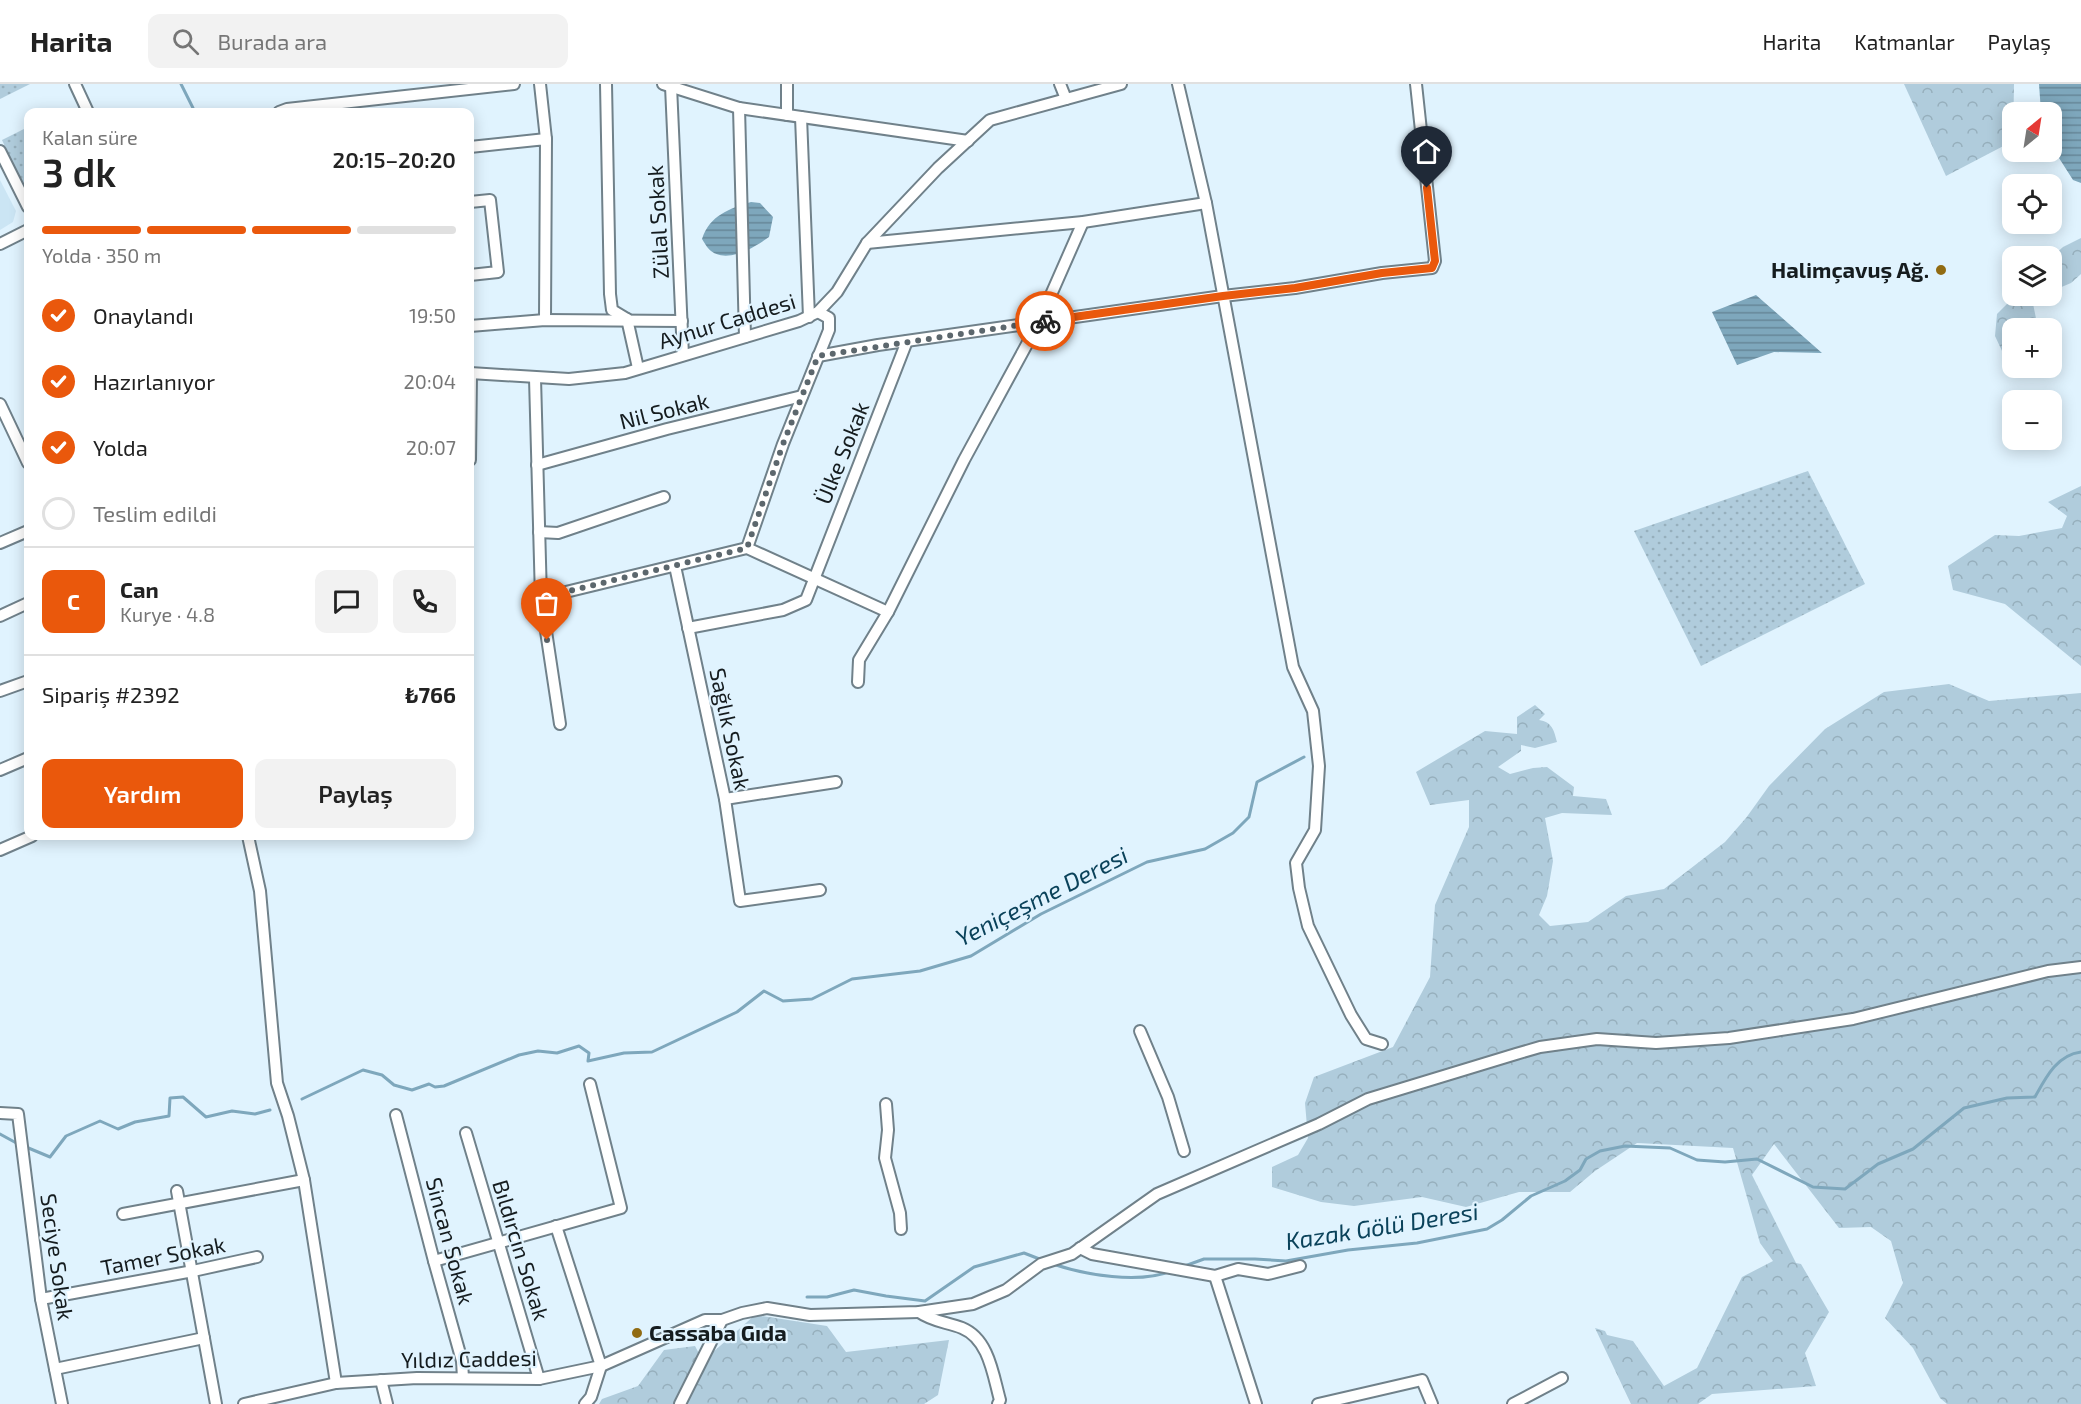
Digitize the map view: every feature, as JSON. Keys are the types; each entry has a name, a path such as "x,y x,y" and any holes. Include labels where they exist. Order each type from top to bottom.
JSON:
{"street":[{"path":"75,84 86,108"},
{"path":"296,108 514,84"},
{"path":"540,84 546,140 545,320"},
{"path":"606,84 610,294 612,310 627,319 638,368"},
{"path":"787,84 787,115"},
{"path":"1060,84 1066,99"},
{"name":"Aynur Caddesi","path":"474,373 569,379 625,373 814,314 837,292 867,243 938,168 990,120 1121,84"},
{"path":"1178,84 1206,203 1293,668 1312,711 1319,766 1316,822 1315,830 1296,863 1299,888 1308,926 1351,1015 1366,1040 1382,1044"},
{"path":"818,356 1039,322 1295,288 1382,273 1432,268 1435,261 1416,84"},
{"path":"667,85 739,108 968,141"},
{"name":"Zülal Sokak","path":"667,85 683,355"},
{"path":"739,108 745,337"},
{"path":"747,548 783,444 829,330 829,318 814,314 801,117"},
{"path":"474,147 546,140"},
{"path":"0,151 24,199"},
{"path":"474,202 490,200 498,272 474,275"},
{"path":"867,243 1083,222 1206,203"},
{"path":"858,682 859,660 888,612 964,460 1039,322 1083,222"},
{"path":"0,244 24,232"},
{"path":"474,326 545,320 682,321"},
{"name":"Ülke Sokak","path":"688,628 783,610 806,600 907,341"},
{"path":"535,378 540,598 560,724"},
{"name":"Nil Sokak","path":"537,465 667,429 802,396"},
{"path":"0,405 24,455"},
{"path":"539,532 558,533 664,498"},
{"path":"0,543 24,533"},
{"path":"540,598 747,548 888,612"},
{"name":"Sağlık Sokak","path":"675,566 725,799 740,902 820,890"},
{"path":"0,616 24,605"},
{"path":"0,691 24,682"},
{"path":"0,770 24,760"},
{"path":"725,799 836,782"},
{"path":"0,850 24,840"},
{"path":"249,840 260,891 277,1083 304,1180 336,1383"},
{"name":"Yıldız Caddesi","path":"244,1404 258,1403 336,1383 417,1378 539,1379 601,1366 705,1320 722,1320 767,1308 810,1315 919,1312 973,1304 1006,1290 1041,1264 1072,1254 1157,1194 1319,1124 1368,1099 1540,1047 1597,1039 1656,1043 1729,1038 1853,1019 2048,971 2081,967"},
{"path":"1140,1031 1168,1097 1184,1151"},
{"path":"434,1261 621,1208 590,1084"},
{"path":"886,1104 888,1130 885,1158 900,1213 901,1229"},
{"name":"Seciye Sokak","path":"0,1113 18,1114 41,1299 62,1404"},
{"name":"Sincan Sokak","path":"396,1115 462,1361 463,1378"},
{"name":"Bıldırcın Sokak","path":"466,1133 539,1379"},
{"path":"123,1214 304,1180"},
{"path":"177,1191 216,1404"},
{"path":"556,1226 601,1366 591,1397 585,1404"},
{"path":"1080,1248 1092,1254 1215,1276 1238,1269 1268,1274 1300,1266"},
{"name":"Tamer Sokak","path":"41,1299 257,1257"},
{"path":"1215,1276 1256,1404"},
{"path":"919,1312 928,1319 964,1328 979,1339 987,1356 1000,1400 998,1404"},
{"path":"680,1404 722,1320"},
{"path":"55,1369 204,1338"},
{"path":"1513,1404 1562,1378"},
{"path":"381,1380 387,1404"},
{"path":"1318,1404 1422,1380 1432,1404"}],"shaded area":[{"path":"2039,84 2081,84 2081,183 2073,180 2062,162 2062,102 2040,102"},
{"path":"0,180 16,211 13,222 0,230"},
{"path":"751,202 760,203 773,217 769,237 733,255 718,255 711,251 702,239 710,224 728,210"},
{"path":"1756,295 1822,353 1774,352 1737,365 1712,312"}],"green space":[{"path":"0,84 30,84 0,99"},
{"path":"1904,84 2014,84 2014,102 2002,102 2002,147 1946,176"},
{"path":"24,129 24,187 2,140"},
{"path":"2081,238 2081,274 2071,283 2062,287 2062,248"},
{"path":"2005,306 2033,306 2036,318 2002,318 2002,351 1995,336 1997,314"},
{"path":"1808,471 1865,584 1701,666 1634,531"},
{"path":"2081,486 2081,666 2005,604 1953,590 1948,566 1995,535 2019,536 2062,528 2067,516 2048,502"},
{"path":"1949,684 1989,701 2081,693 2081,1404 1947,1404 1940,1398 1913,1348 1885,1318 1903,1283 1891,1241 1871,1227 1839,1228 1774,1144 1752,1175 1796,1263 1801,1264 1829,1312 1805,1353 1816,1386 1712,1394 1698,1404 1631,1404 1595,1328 1605,1331 1607,1335 1633,1341 1664,1386 1697,1368 1742,1277 1773,1261 1760,1243 1733,1148 1637,1143 1595,1171 1570,1192 1519,1192 1466,1207 1422,1197 1354,1206 1321,1202 1272,1187 1272,1167 1298,1155 1308,1138 1305,1103 1314,1077 1393,1047 1430,977 1435,905 1469,827 1469,800 1430,805 1416,772 1485,731 1517,734 1517,717 1535,705 1545,714 1539,720 1552,727 1557,742 1535,748 1521,745 1521,751 1498,767 1510,774 1547,767 1574,787 1573,796 1606,799 1612,815 1562,813 1545,818 1553,861 1547,896 1539,915 1550,926 1588,922 1626,896 1664,889 1725,842 1769,786 1825,729 1884,692"},
{"path":"755,1315 827,1326 846,1352 949,1340 938,1395 924,1404 599,1404 602,1399 638,1386 664,1350 695,1346 703,1361"}],"waterway":[{"path":"181,84 193,108"},
{"name":"Yeniçeşme Deresi","path":"302,1099 363,1070 382,1075 394,1085 412,1090 429,1084 435,1087 444,1086 519,1055 538,1051 557,1053 579,1046 589,1053 588,1061 624,1053 652,1052 737,1012 764,991 783,1001 812,999 852,979 920,971 971,956 1041,914 1147,862 1205,849 1233,833 1249,817 1257,782 1304,757"},
{"name":"Kazak Gölü Deresi","path":"1182,1267 1204,1259 1286,1261 1348,1250 1417,1243 1487,1229 1502,1220 1531,1196 1565,1181 1580,1170 1586,1159 1600,1151 1625,1146 1670,1148 1697,1160 1725,1162 1757,1159 1813,1187 1845,1189 1878,1164 1913,1149 1964,1108 2007,1098 2035,1097 2059,1062 2065,1057 2081,1052"},
{"name":"Yeniçeşme Deresi","path":"26,1147 50,1157 66,1136 100,1121 118,1129 135,1122 169,1116 170,1098 183,1097 206,1117 232,1111 255,1114 270,1110"},
{"name":"Yeniçeşme Deresi","path":"0,1134 20,1145"},
{"name":"Kazak Gölü Deresi","path":"807,1297 827,1297 854,1290 925,1301 974,1267 1024,1253 1042,1260"},
{"name":"Kazak Gölü Deresi","path":"1053,1264 1080,1272 1128,1277 1144,1277 1171,1271"}],"way so far":[{"path":"547,640 540,598 747,548 783,444 818,356 1045,321"}],"place":[{"name":"Halimçavuş Ağ.","path":"1941,270"},
{"name":"Cassaba Gıda","path":"637,1333"}],"route":[{"path":"1045,321 1295,288 1382,273 1432,268 1435,261 1427,188"}]}
